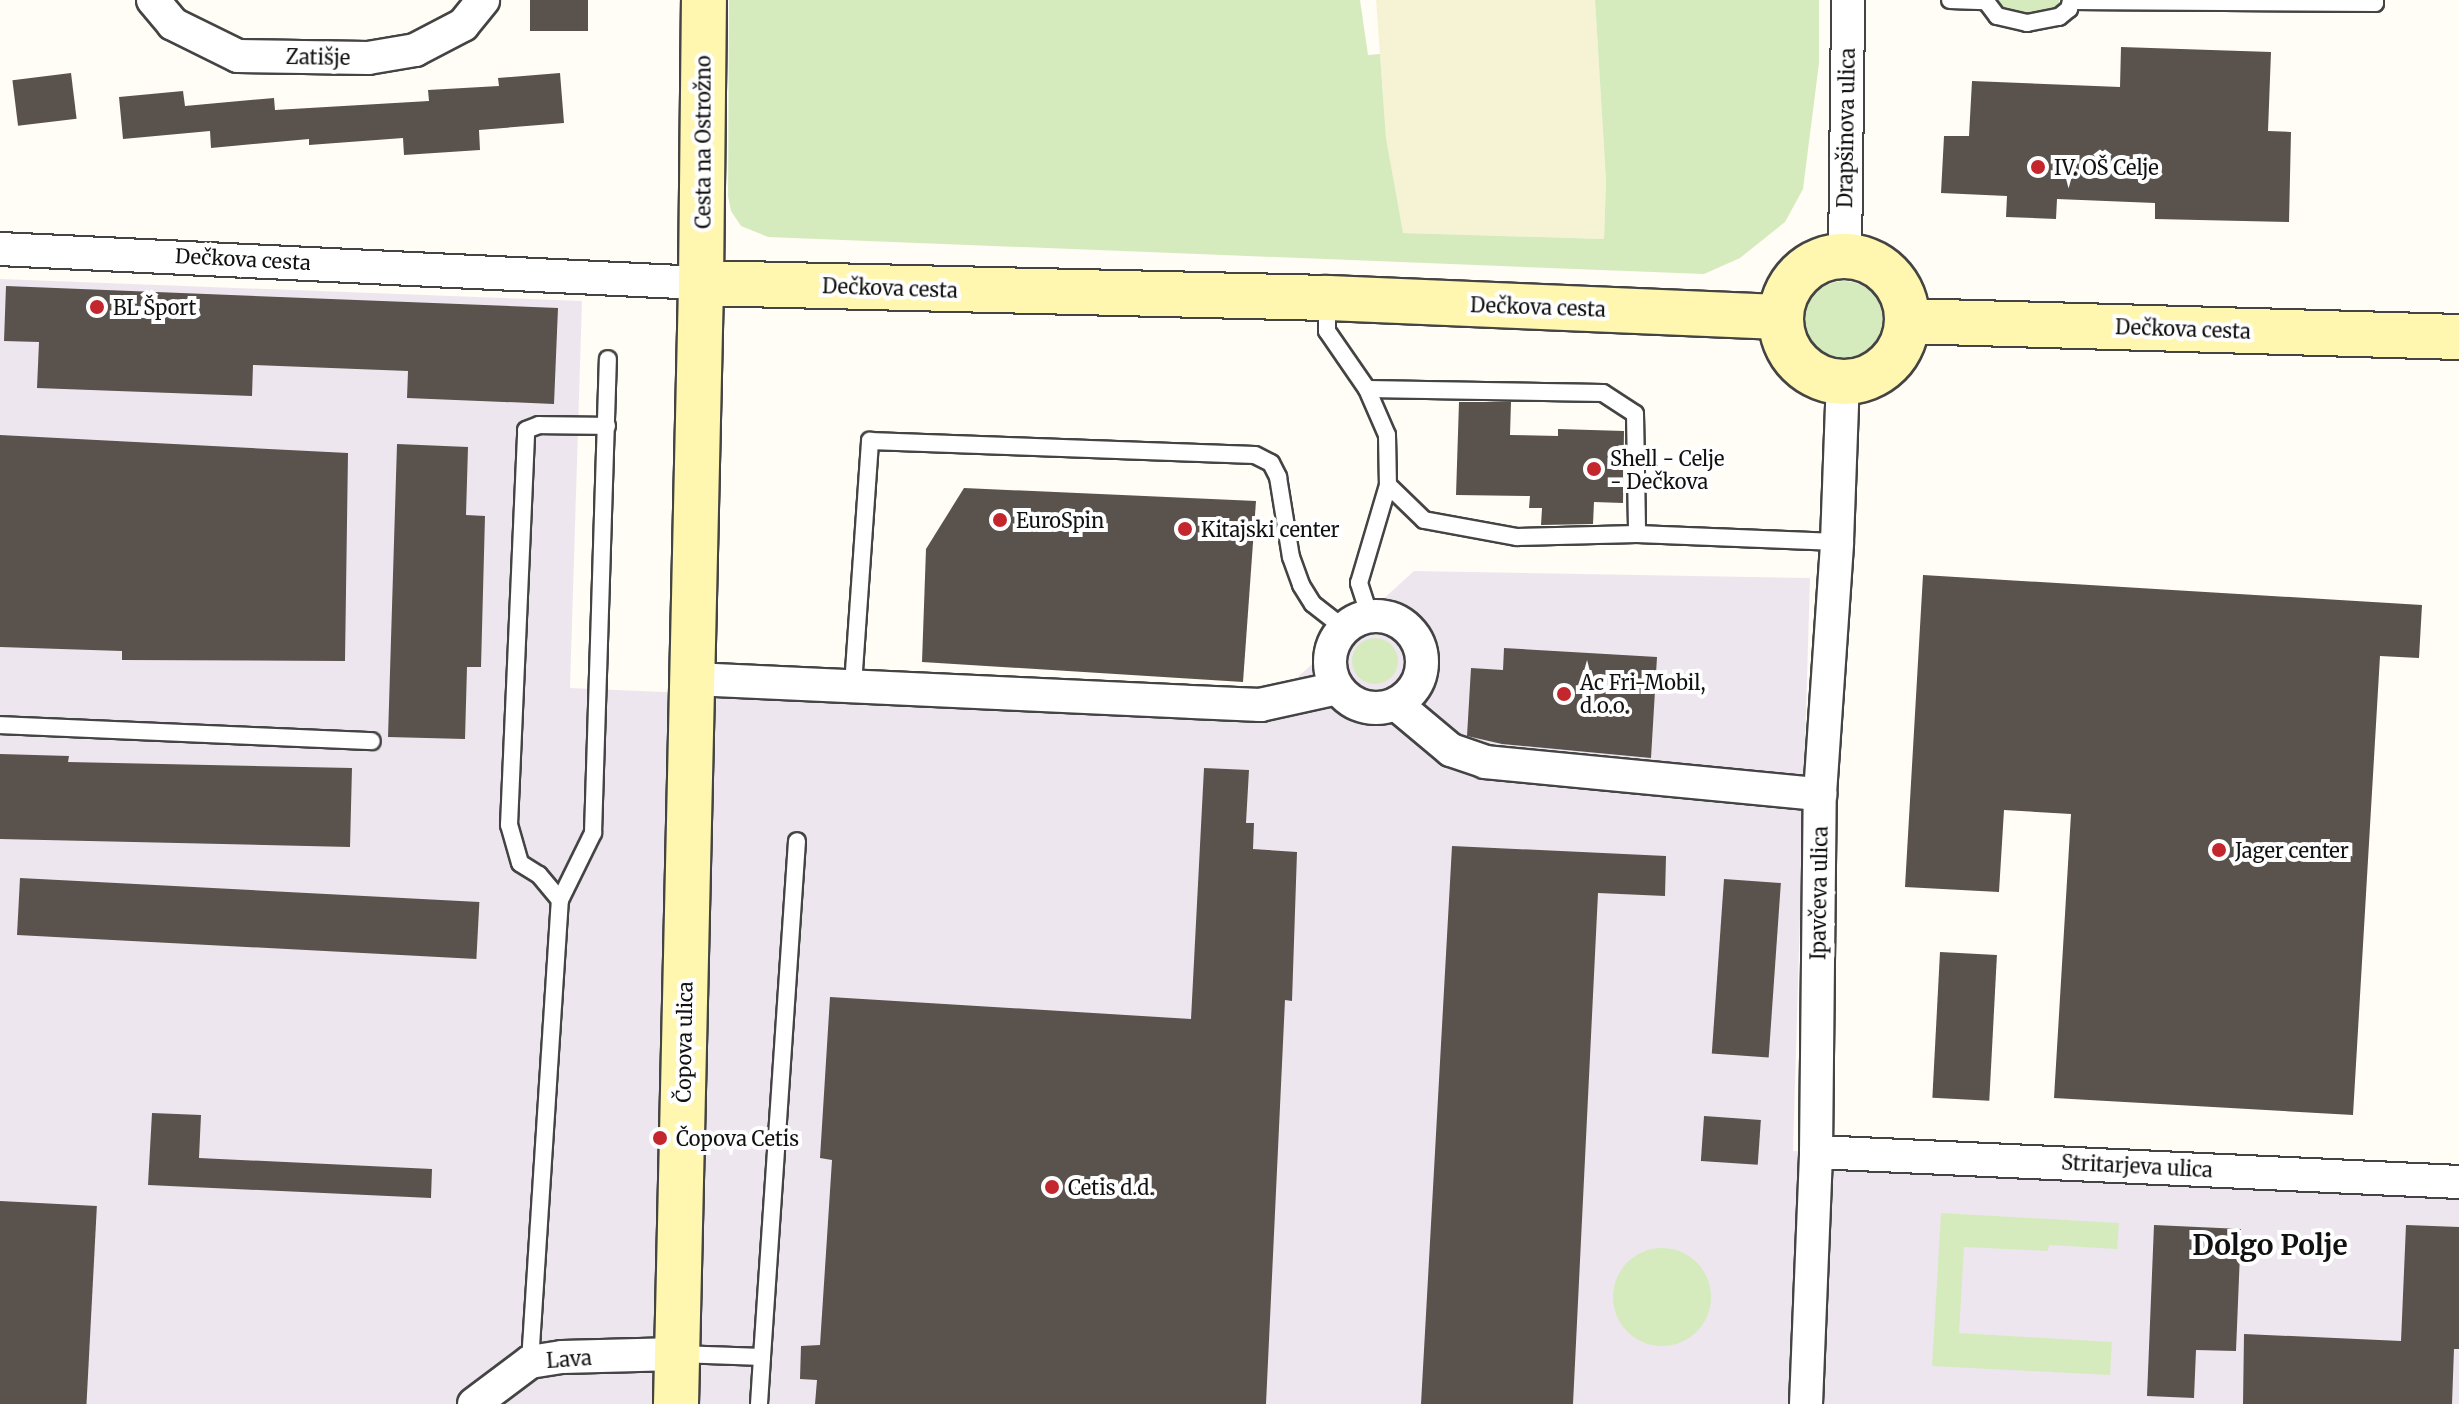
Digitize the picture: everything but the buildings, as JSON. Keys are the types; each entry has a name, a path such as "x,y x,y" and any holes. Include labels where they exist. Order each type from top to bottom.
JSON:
{"street":[{"name":"Zatišje","path":"153,0 173,24 238,56 368,58 415,50 463,25 483,0"},
{"name":"Cesta na Ostrožno","path":"693,679 704,0"},
{"name":"Drapšinova ulica","path":"1845,256 1848,0"},
{"name":"Dečkova cesta","path":"0,249 701,283 1327,298 1781,317"},
{"path":"1845,256 1865,260 1883,269 1905,301 1907,321 1904,341 1894,358 1880,371 1863,379 1843,382 1823,379 1806,370 1788,346 1781,317 1784,298 1794,281 1817,263 1845,256"},
{"name":"Dečkova cesta","path":"1907,321 2459,337"},
{"name":"Ipavčeva ulica","path":"1806,1404 1816,1152 1820,794 1837,542 1843,382"},
{"path":"1383,617 1406,627 1420,649 1422,662 1415,687 1396,704 1383,707 1358,704 1337,688 1330,663 1336,638 1357,622 1383,617"},
{"path":"693,679 1260,705 1295,700 1337,688"},
{"name":"Čopova ulica","path":"676,1404 693,679"},
{"path":"1396,704 1451,750 1485,762 1820,794"},
{"name":"Stritarjeva ulica","path":"1816,1152 2459,1182"},
{"name":"Lava","path":"474,1404 530,1362 562,1357 677,1354"}],"lane":[{"path":"1950,0 1985,0 1997,16 2027,23 2059,17 2069,9 2071,0 2375,3 2375,0"},
{"path":"853,685 870,441 1255,455 1271,463 1278,477 1291,557 1301,585 1313,604 1357,622 1359,583 1388,485 1387,435 1367,389 1327,331 1327,298"},
{"path":"530,1362 560,900 593,833 608,359"},
{"path":"1367,389 1603,393 1635,414 1637,534"},
{"path":"560,900 539,875 520,863 509,825 526,430 539,425 607,426"},
{"path":"1388,485 1424,520 1517,537 1637,534 1837,542"},
{"path":"0,725 372,741"},
{"path":"759,1404 797,841"},
{"path":"677,1354 762,1357"}],"shaded area":[{"path":"1376,0 1595,0 1606,181 1604,239 1402,233 1386,138"},
{"path":"0,279 582,301 570,688 1254,717 1414,571 1810,578 1793,1151 2459,1178 2459,1404 0,1404"}],"green space":[{"path":"729,0 1360,0 1368,55 1380,54 1386,138 1403,233 1604,239 1606,181 1595,0 1819,0 1819,63 1803,189 1785,222 1740,258 1704,274 768,237 741,226 731,211 728,196"},
{"path":"1996,0 2059,0 2059,4 2055,10 2030,18 2001,11"},
{"path":"1836,281 1852,281 1866,287 1877,298 1883,320 1877,342 1866,353 1852,359 1836,359 1822,353 1811,342 1805,328 1805,312 1811,298 1822,287"},
{"path":"1375,638 1391,645 1398,661 1391,677 1375,684 1359,677 1352,661 1359,645"},
{"path":"1941,1213 2119,1223 2117,1249 2049,1245 2048,1251 1964,1247 1959,1333 2112,1342 2110,1375 1932,1366"},
{"path":"1662,1248 1681,1251 1697,1262 1708,1278 1711,1297 1708,1316 1697,1332 1681,1343 1662,1346 1643,1343 1627,1332 1616,1316 1613,1297 1616,1278 1627,1262 1643,1251"}],"place":[{"name":"IV. OŠ Celje","path":"2038,167"},
{"name":"BL Šport","path":"97,307"},
{"name":"Shell - Celje - Dečkova","path":"1594,469"},
{"name":"EuroSpin","path":"1000,520"},
{"name":"Kitajski center","path":"1185,529"},
{"name":"Ac Fri-Mobil, d.o.o.","path":"1564,694"},
{"name":"Jager center","path":"2219,850"},
{"name":"Čopova Cetis","path":"660,1138"},
{"name":"Cetis d.d.","path":"1052,1187"}],"district":[{"name":"Dolgo Polje","path":"2270,1245"}]}
